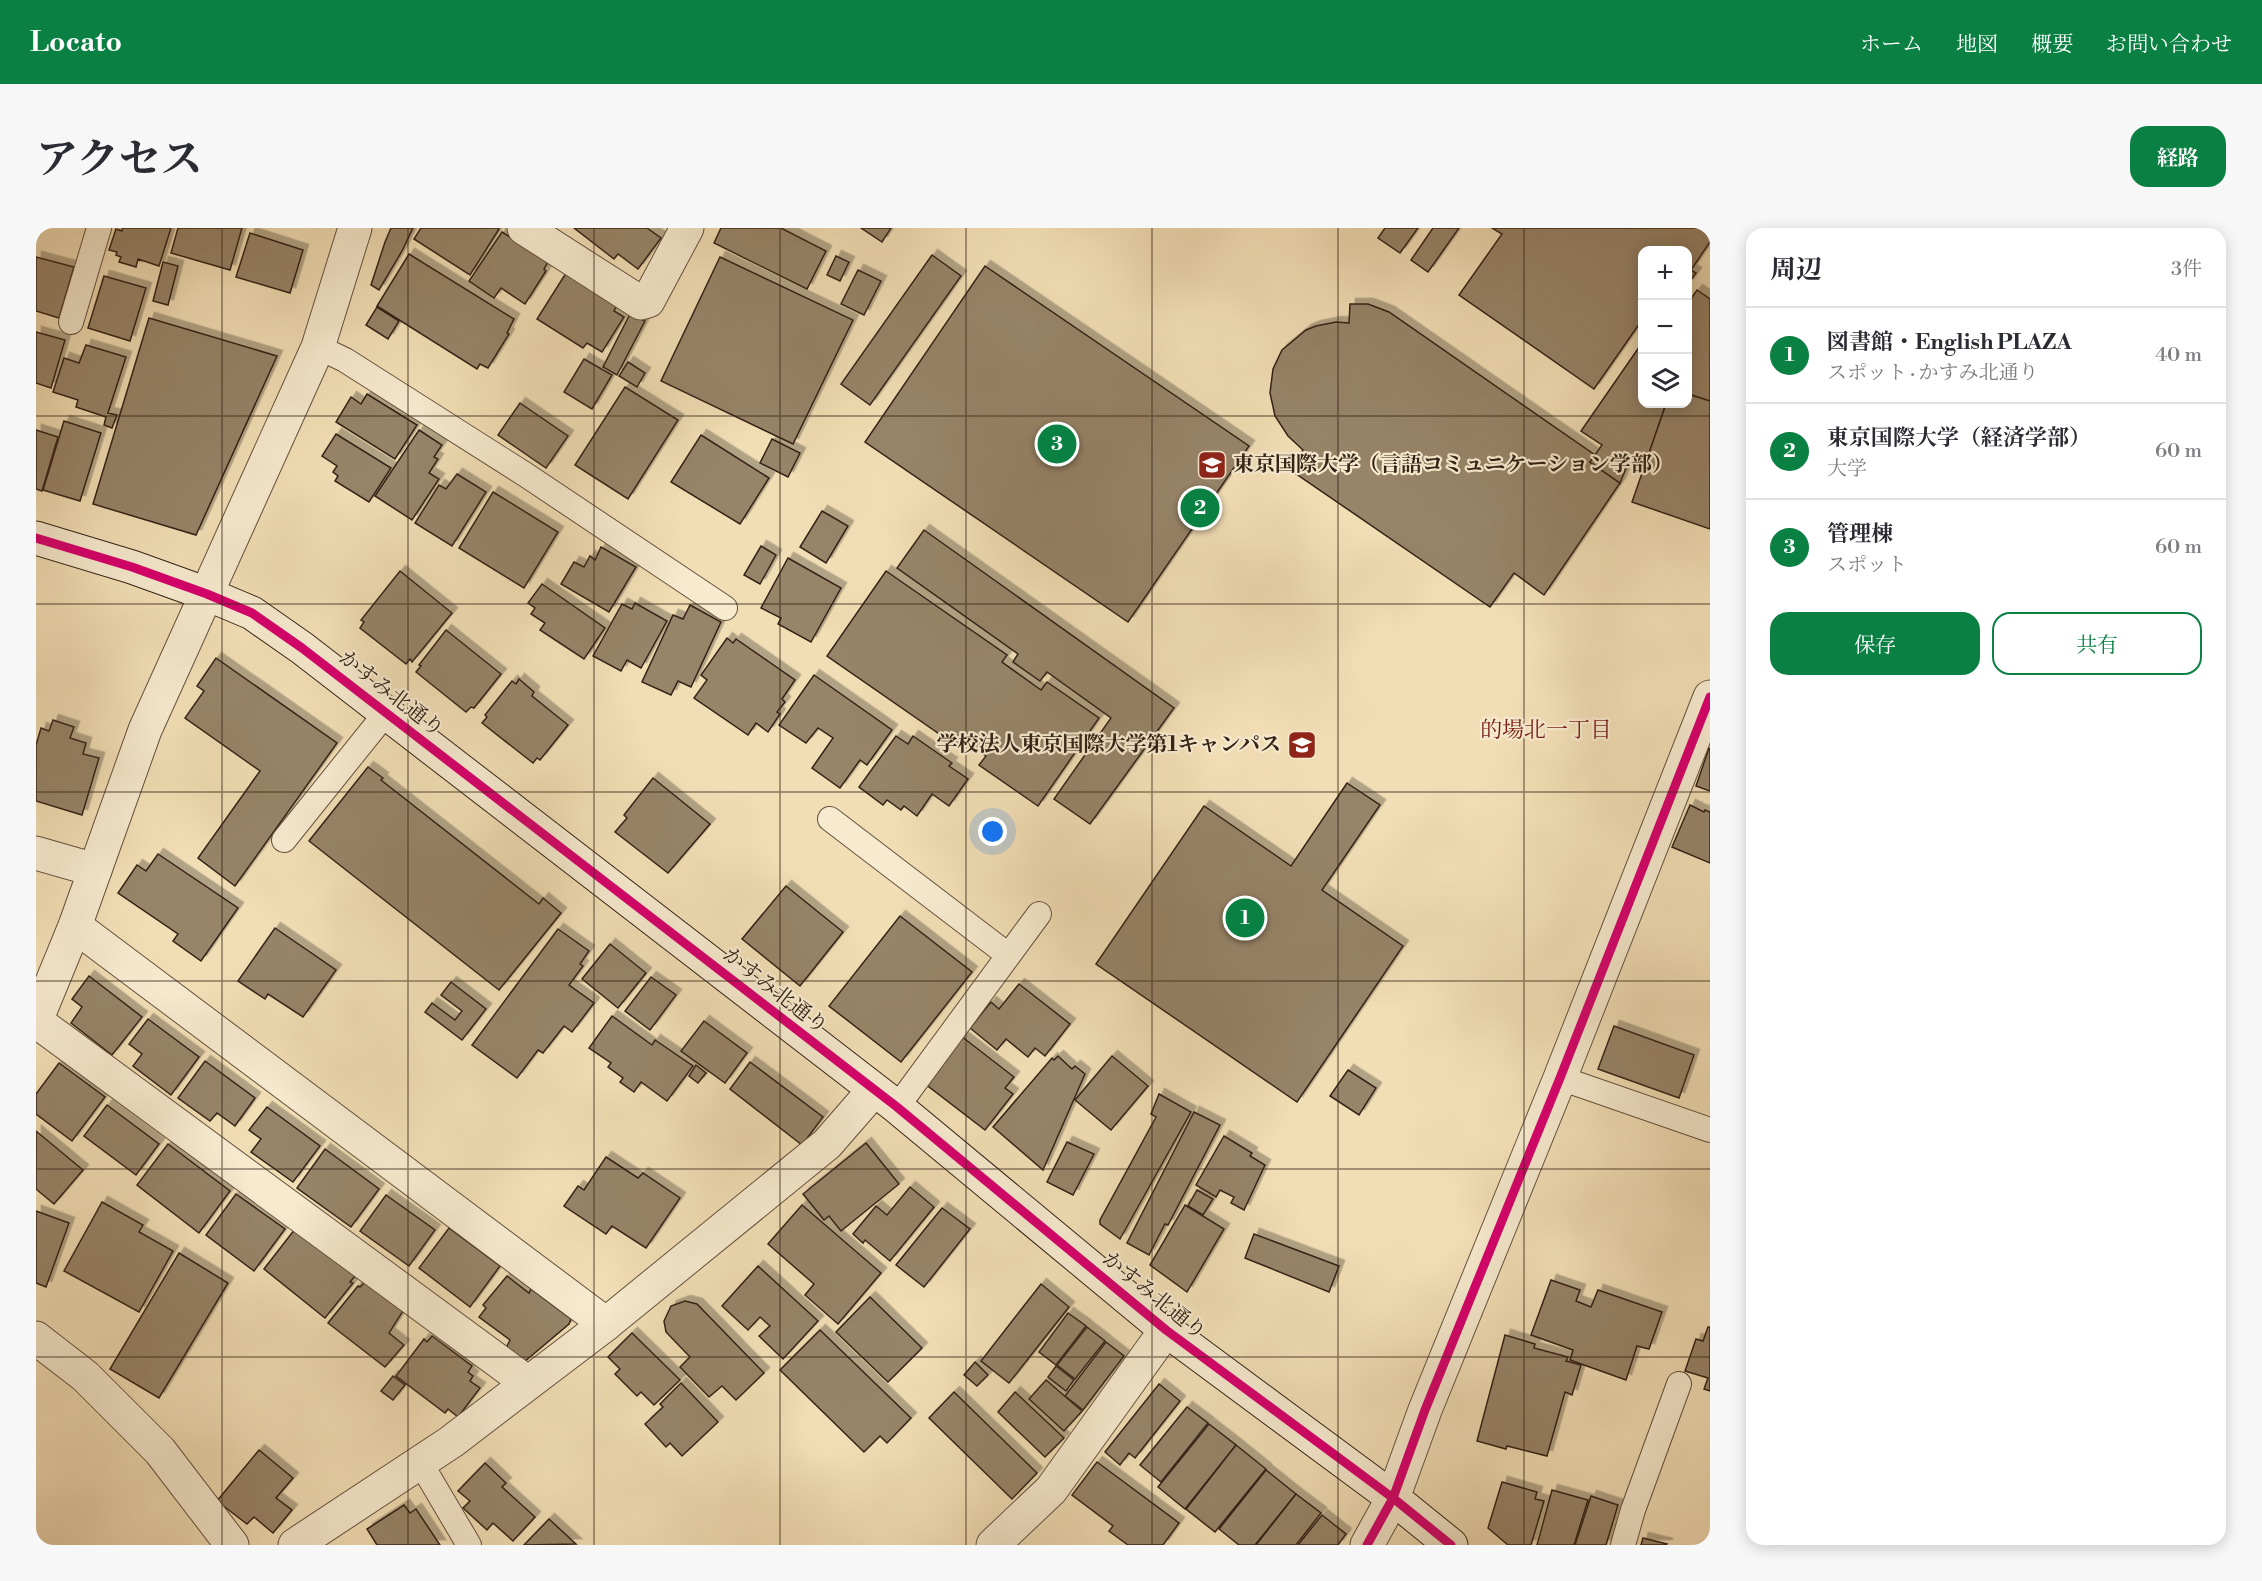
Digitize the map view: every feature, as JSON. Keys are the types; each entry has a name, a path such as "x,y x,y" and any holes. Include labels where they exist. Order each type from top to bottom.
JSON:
{"street":[{"path":"355,228 318,347 145,730 75,926 36,1021 528,1383"},
{"path":"524,228 641,303 648,301 687,228"},
{"name":"かすみ北通り","path":"36,538 132,567 207,594 252,614 302,648 885,1099 1166,1330 1393,1498 1451,1545"},
{"path":"1367,1545 1393,1498 1425,1410 1560,1078 1710,697"},
{"path":"36,854 95,870"},
{"path":"75,926 606,1324"},
{"path":"295,1545 451,1442 606,1324 885,1099"},
{"path":"993,1545 1051,1490 1166,1330"},
{"path":"36,1338 85,1376 160,1451 232,1545"}],"lane":[{"path":"71,322 99,228"},
{"path":"318,347 345,360 526,475 725,608"},
{"path":"284,840 386,713"},
{"path":"830,819 1008,956"},
{"path":"885,1099 1008,956 1039,914"},
{"path":"1560,1078 1710,1130"},
{"path":"1623,1545 1633,1510 1679,1384"},
{"path":"420,1462 469,1545"}],"building":[{"path":"123,228 171,228 159,266 138,259 136,267 119,262 121,257 116,255 117,252 109,250 116,229 122,231"},
{"path":"178,228 242,228 230,270 171,253"},
{"path":"391,228 413,228 379,290 371,285"},
{"path":"421,228 499,229 470,275 414,239"},
{"path":"574,228 647,228 661,238 638,269 618,254 614,259"},
{"path":"721,228 781,228 826,251 807,289 714,243"},
{"path":"861,228 891,228 882,242"},
{"path":"1385,228 1418,228 1400,253 1378,238"},
{"path":"1433,228 1459,228 1428,272 1411,260"},
{"path":"1492,228 1710,228 1710,242 1692,269 1692,246 1638,246 1638,326 1594,389 1459,295 1502,234"},
{"path":"502,232 548,262 544,269 546,271 525,304 501,288 494,298 469,281"},
{"path":"250,233 303,250 290,293 236,277"},
{"path":"409,254 514,319 507,333 509,334 488,368 480,364 477,369 377,306"},
{"path":"932,255 961,276 870,405 841,384"},
{"path":"836,256 849,262 840,281 827,275"},
{"path":"36,257 74,267 59,318 36,311"},
{"path":"720,257 853,320 793,444 661,381"},
{"path":"163,262 178,266 168,305 153,301"},
{"path":"985,266 1249,446 1128,622 865,442"},
{"path":"858,270 881,281 864,315 841,304"},
{"path":"566,273 618,304 614,311 624,317 602,352 587,343 583,348 537,319"},
{"path":"104,276 146,288 130,341 88,328"},
{"path":"1697,290 1710,299 1710,401 1692,395 1692,297"},
{"path":"1350,304 1368,304 1389,312 1595,455 1590,462 1620,483 1544,595 1514,573 1490,607 1289,469 1303,450 1288,436 1275,416 1270,393 1273,369 1282,350 1306,330 1336,322 1349,323"},
{"path":"377,307 399,321 388,339 366,325"},
{"path":"630,314 645,321 617,375 603,367"},
{"path":"149,318 277,356 196,535 93,504"},
{"path":"36,332 65,340 51,388 36,383"},
{"path":"86,345 126,357 108,413 117,415 112,428 104,425 106,417 76,407 78,400 53,392 64,358 79,363"},
{"path":"1638,349 1638,408 1665,408 1643,471 1627,466 1620,483 1590,462 1602,445 1581,431"},
{"path":"584,359 612,375 592,409 564,392"},
{"path":"628,362 645,373 637,387 619,376"},
{"path":"625,387 678,420 628,499 575,465"},
{"path":"367,394 417,425 395,459 336,422 351,397 361,404"},
{"path":"1692,395 1710,401 1710,529 1632,502 1665,408 1692,408"},
{"path":"520,403 568,436 546,468 498,435"},
{"path":"64,421 101,433 80,501 43,490"},
{"path":"36,430 58,437 42,491 36,489"},
{"path":"419,430 442,445 434,457 438,459 429,473 439,479 412,520 375,496"},
{"path":"336,434 391,468 369,502 335,481 338,476 333,472 337,466 322,456"},
{"path":"701,435 769,478 740,524 671,482"},
{"path":"772,439 800,453 788,477 760,463"},
{"path":"457,474 486,492 452,546 415,523 439,485 446,489"},
{"path":"493,492 558,532 524,588 459,548"},
{"path":"822,511 848,526 826,563 800,547"},
{"path":"924,530 1174,708 1090,824 1054,799 1111,718 1047,672 1040,681 1013,662 1018,654 897,568"},
{"path":"761,546 776,555 760,584 744,575"},
{"path":"601,547 636,567 609,612 561,584 574,562 584,567 590,556 595,560"},
{"path":"788,558 841,588 811,642 778,624 781,618 761,608"},
{"path":"400,571 452,613 412,662 410,659 406,664 360,628 364,622 361,620"},
{"path":"886,571 1007,655 1002,662 1041,690 1047,682 1099,718 1038,806 979,765 986,756 963,740 958,747 827,656"},
{"path":"542,584 605,628 584,659 540,630 545,623 531,614 535,608 528,603"},
{"path":"635,603 667,621 641,668 627,660 621,671 593,656 622,604 632,609"},
{"path":"690,605 721,622 691,687 678,681 671,695 642,682 673,615 683,619"},
{"path":"446,630 501,674 474,708 471,707 466,712 416,672"},
{"path":"727,638 733,643 736,639 795,680 782,699 785,702 777,712 780,714 768,732 756,723 748,735 694,698 707,680 701,675"},
{"path":"216,658 337,743 235,886 198,858 260,771 185,718 204,691 197,686"},
{"path":"814,675 892,730 867,765 860,760 840,788 812,768 833,738 818,728 806,743 779,725"},
{"path":"519,679 534,692 532,696 568,725 540,760 537,758 533,763 482,723 487,717 485,715 512,681 516,684"},
{"path":"53,720 74,727 70,738 86,743 83,754 99,758 82,815 36,801 36,745 41,728 49,731"},
{"path":"896,736 908,744 913,736 952,763 949,766 968,779 949,806 932,794 917,816 904,806 901,810 887,800 883,805 859,787"},
{"path":"1710,749 1710,791 1696,786"},
{"path":"368,767 383,778 381,780 539,904 543,898 561,913 499,990 309,841"},
{"path":"653,778 710,824 668,873 615,832 627,818 624,815"},
{"path":"1347,783 1380,805 1322,890 1403,946 1297,1102 1096,964 1204,806 1291,866"},
{"path":"1690,805 1704,812 1705,810 1710,812 1710,863 1672,847"},
{"path":"158,854 238,908 201,961 173,941 178,934 118,893 137,865 146,871"},
{"path":"786,886 843,932 800,986 742,939"},
{"path":"900,916 972,972 901,1062 829,1006"},
{"path":"275,928 336,970 303,1017 268,994 265,999 238,981"},
{"path":"558,929 589,951 580,964 583,966 569,985 594,1003 572,1032 564,1026 543,1053 538,1050 517,1078 472,1045"},
{"path":"610,944 646,973 618,1008 582,979"},
{"path":"89,976 142,1017 112,1055 71,1023 82,1007 72,999"},
{"path":"651,977 676,995 650,1030 625,1011"},
{"path":"451,982 486,1009 462,1040 425,1012 432,1003 455,1020 462,1011 441,995"},
{"path":"1019,984 1070,1024 1045,1056 1035,1048 1028,1057 1006,1039 997,1050 970,1028 991,1002 999,1009"},
{"path":"612,1016 652,1045 655,1040 693,1066 667,1101 641,1082 634,1092 620,1082 623,1078 608,1067 611,1063 589,1048"},
{"path":"148,1019 199,1057 171,1095 133,1066 142,1054 129,1044"},
{"path":"704,1021 747,1053 725,1083 681,1051"},
{"path":"1614,1026 1694,1055 1679,1098 1598,1069"},
{"path":"961,1036 1014,1077 1005,1088 1013,1094 985,1130 924,1083"},
{"path":"1058,1056 1072,1069 1075,1066 1085,1074 1043,1170 993,1127 1052,1058 1054,1060"},
{"path":"1112,1056 1148,1086 1111,1130 1075,1100"},
{"path":"205,1061 255,1098 235,1126 217,1113 210,1121 178,1098"},
{"path":"750,1062 823,1117 802,1145 730,1089"},
{"path":"59,1063 105,1097 72,1141 36,1114 36,1094"},
{"path":"696,1065 706,1073 698,1083 689,1076"},
{"path":"1348,1070 1376,1088 1359,1115 1330,1096"},
{"path":"1159,1094 1191,1112 1120,1239 1100,1224 1100,1220 1156,1117 1151,1114"},
{"path":"107,1105 159,1144 136,1175 84,1136"},
{"path":"267,1107 320,1146 293,1182 251,1152 261,1139 249,1130"},
{"path":"1194,1112 1220,1125 1168,1225 1165,1224 1149,1255 1127,1243"},
{"path":"36,1131 83,1170 54,1204 36,1189"},
{"path":"1224,1136 1252,1153 1250,1156 1265,1165 1244,1210 1231,1203 1234,1197 1220,1190 1216,1197 1196,1185"},
{"path":"1067,1142 1094,1154 1073,1195 1047,1182"},
{"path":"866,1143 899,1184 841,1231 829,1216 824,1220 803,1194"},
{"path":"168,1144 230,1191 199,1233 137,1185"},
{"path":"325,1149 379,1189 351,1227 297,1188"},
{"path":"606,1157 638,1178 643,1173 680,1198 646,1248 612,1226 606,1234 564,1206 578,1186 584,1190"},
{"path":"910,1187 934,1207 890,1261 865,1240 863,1243 853,1234 876,1206 887,1215"},
{"path":"1197,1190 1213,1199 1203,1215 1188,1206"},
{"path":"236,1194 285,1229 254,1271 206,1235"},
{"path":"386,1195 435,1230 409,1266 360,1231"},
{"path":"102,1202 143,1225 139,1232 173,1251 139,1312 64,1271"},
{"path":"802,1205 881,1273 838,1324 805,1295 814,1284 768,1244"},
{"path":"1185,1205 1224,1229 1187,1292 1150,1265"},
{"path":"942,1208 970,1229 924,1287 896,1265"},
{"path":"36,1211 69,1223 46,1287 36,1283"},
{"path":"449,1228 500,1266 470,1307 419,1268"},
{"path":"295,1229 355,1276 350,1282 353,1283 325,1318 264,1269"},
{"path":"1254,1234 1339,1266 1329,1292 1245,1258"},
{"path":"179,1253 228,1283 159,1398 110,1369"},
{"path":"758,1266 818,1321 783,1359 759,1336 770,1326 760,1317 748,1330 722,1306"},
{"path":"507,1276 529,1293 531,1289 571,1319 569,1324 524,1362 506,1348 510,1340 479,1317 486,1308 483,1305"},
{"path":"1551,1280 1580,1290 1576,1301 1591,1307 1598,1290 1662,1312 1649,1349 1637,1346 1626,1380 1570,1360 1573,1350 1531,1335"},
{"path":"365,1282 403,1311 389,1333 404,1345 385,1367 328,1323 358,1286 360,1287"},
{"path":"1041,1284 1069,1307 1009,1383 981,1361"},
{"path":"870,1297 922,1348 888,1382 836,1332"},
{"path":"685,1301 697,1304 764,1373 736,1400 722,1386 709,1397 680,1367 690,1357 666,1332 664,1321 671,1306"},
{"path":"1068,1313 1086,1326 1056,1365 1039,1352"},
{"path":"1087,1327 1105,1341 1075,1379 1057,1365"},
{"path":"1710,1327 1710,1391 1704,1389 1708,1378 1685,1371 1696,1339 1703,1341"},
{"path":"820,1330 911,1418 887,1443 880,1436 864,1452 780,1370"},
{"path":"632,1333 680,1380 654,1405 641,1392 637,1396 615,1374 620,1369 608,1357"},
{"path":"1505,1335 1535,1344 1534,1348 1568,1357 1566,1361 1581,1365 1572,1395 1565,1392 1547,1456 1477,1441"},
{"path":"432,1336 472,1366 468,1372 473,1376 470,1381 480,1388 458,1417 448,1409 445,1413 396,1376 424,1339 427,1342"},
{"path":"1106,1342 1124,1356 1083,1410 1065,1396"},
{"path":"975,1362 988,1375 977,1386 964,1375"},
{"path":"1056,1366 1074,1380 1066,1391 1048,1377"},
{"path":"393,1376 405,1385 393,1400 381,1391"},
{"path":"1046,1380 1082,1411 1064,1431 1029,1399"},
{"path":"681,1383 718,1422 682,1456 670,1443 666,1447 645,1424 663,1407 660,1404"},
{"path":"1159,1384 1180,1401 1135,1458 1129,1453 1120,1465 1105,1452"},
{"path":"954,1392 1037,1473 1012,1499 929,1418"},
{"path":"1015,1392 1064,1438 1045,1457 998,1412"},
{"path":"1187,1407 1208,1423 1161,1482 1140,1465"},
{"path":"1209,1424 1236,1445 1185,1509 1158,1487"},
{"path":"1236,1445 1266,1469 1215,1532 1186,1509"},
{"path":"259,1450 293,1478 276,1498 292,1510 273,1533 254,1517 247,1524 217,1501"},
{"path":"1097,1462 1179,1523 1163,1545 1128,1545 1109,1531 1113,1526 1072,1495"},
{"path":"485,1463 506,1483 502,1487 535,1517 513,1541 493,1523 487,1530 463,1508 470,1501 458,1491"},
{"path":"1266,1470 1296,1494 1255,1545 1239,1545 1219,1529"},
{"path":"1502,1482 1537,1492 1535,1499 1544,1501 1531,1545 1508,1545 1488,1528"},
{"path":"1552,1490 1588,1500 1574,1545 1537,1545"},
{"path":"1296,1494 1321,1513 1296,1545 1256,1545"},
{"path":"1591,1496 1618,1505 1606,1545 1575,1545"},
{"path":"404,1505 410,1513 416,1509 440,1545 377,1545 367,1529"},
{"path":"1322,1515 1346,1534 1338,1545 1298,1545"},
{"path":"549,1519 576,1544 524,1545"},
{"path":"1643,1538 1667,1544 1641,1545"}],"cycle path":[{"path":"36,538 132,567 207,594 252,613 302,648 897,1107 1166,1330 1393,1498 1451,1545"},
{"path":"1367,1545 1393,1498 1425,1410 1560,1078 1710,697"}],"place":[{"name":"管理棟","path":"1057,444"},
{"name":"東京国際大学（言語コミュニケーション学部）","path":"1212,465"},
{"name":"東京国際大学（経済学部）","path":"1200,508"},
{"name":"学校法人東京国際大学第1キャンパス","path":"1302,745"},
{"name":"図書館・English PLAZA","path":"1245,918"}],"district":[{"name":"的場北一丁目","path":"1546,730"}]}
